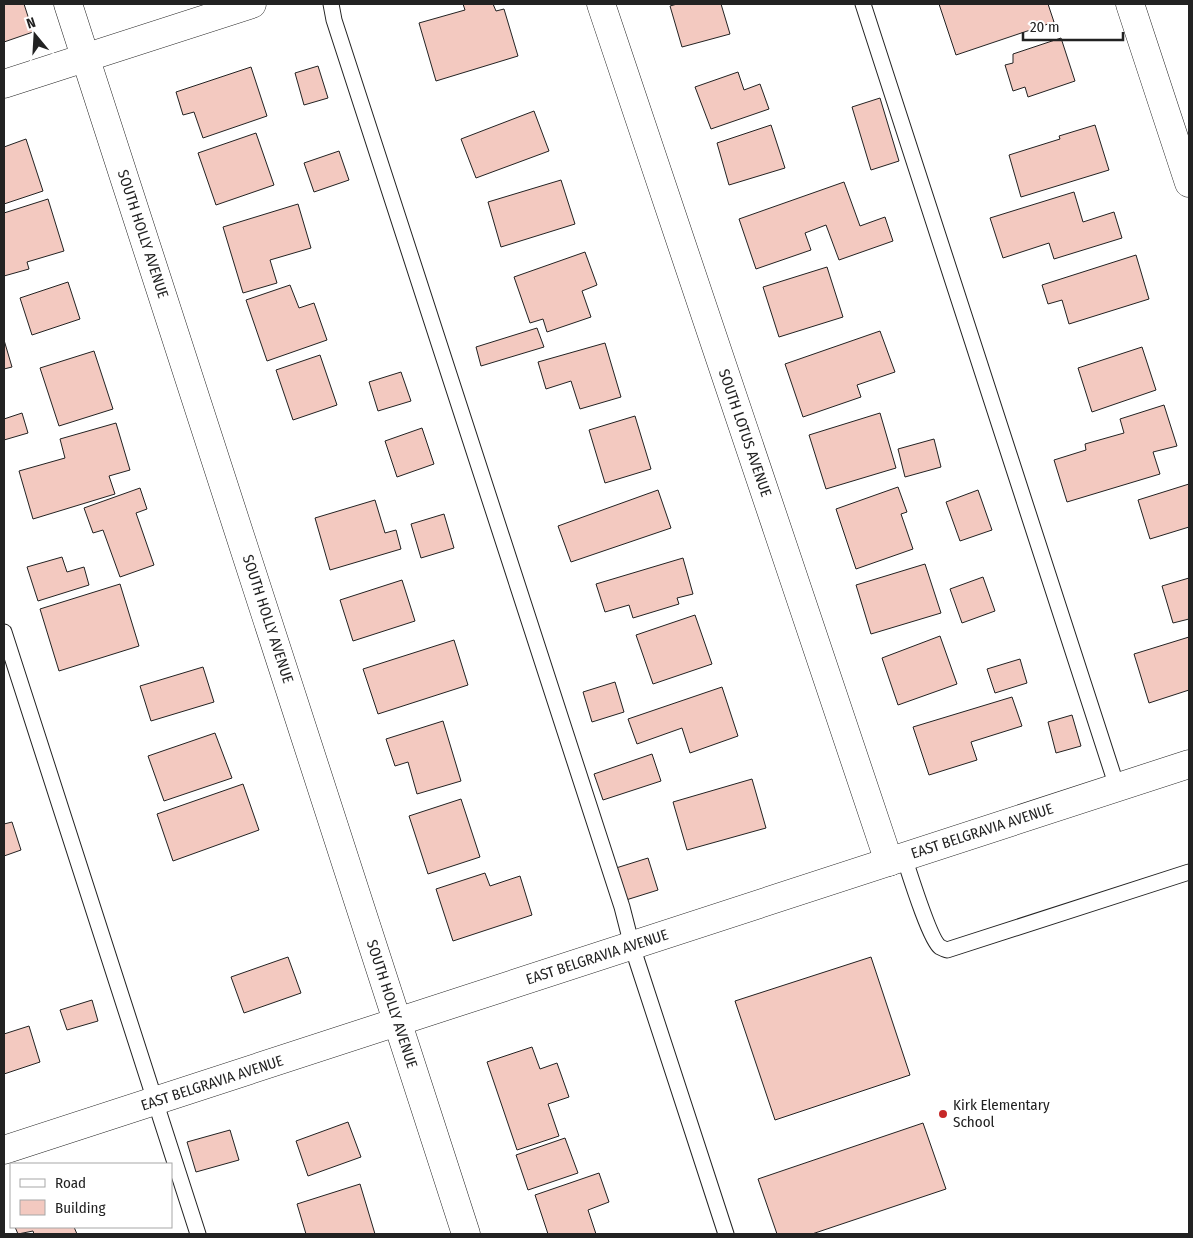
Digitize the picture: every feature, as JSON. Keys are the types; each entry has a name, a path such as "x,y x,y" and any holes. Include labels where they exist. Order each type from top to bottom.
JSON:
{"street":[{"name":"SOUTH HOLLY AVENUE","path":"68,4 466,1234"},
{"path":"4,84 252,4"},
{"name":"SOUTH LOTUS AVENUE","path":"601,4 896,859"},
{"path":"1130,4 1189,183"},
{"name":"EAST BELGRAVIA AVENUE","path":"4,1150 1189,764"}],"lane":[{"path":"331,4 334,20 622,907 632,946 726,1234"},
{"path":"863,4 1117,787"},
{"path":"4,632 198,1234"},
{"path":"896,859 934,940 939,947 947,950 1189,872"}],"building":[{"path":"4,4 24,4 33,32 4,42"},
{"path":"463,4 493,4 496,11 504,9 518,56 436,81 419,23 465,10"},
{"path":"677,4 721,4 730,34 682,47 670,6"},
{"path":"939,4 1048,4 1054,22 956,55"},
{"path":"1061,38 1075,81 1028,97 1025,87 1013,91 1005,65 1013,63 1013,54"},
{"path":"318,66 328,98 304,105 295,73"},
{"path":"251,67 267,116 203,138 194,112 183,115 176,92"},
{"path":"738,72 744,90 760,84 769,109 711,129 695,87"},
{"path":"880,98 899,161 871,170 852,107"},
{"path":"534,111 549,151 476,178 461,139"},
{"path":"771,125 785,168 729,185 717,143"},
{"path":"1095,125 1109,170 1021,197 1009,155 1060,139 1059,136"},
{"path":"256,133 274,185 216,205 198,153"},
{"path":"26,139 43,191 4,204 4,147"},
{"path":"339,151 349,180 314,192 304,163"},
{"path":"561,180 575,224 501,247 488,202"},
{"path":"844,182 860,226 885,217 893,241 839,260 826,225 805,233 811,250 756,269 739,219"},
{"path":"1074,192 1083,222 1114,212 1122,238 1054,259 1049,243 1003,258 990,218"},
{"path":"48,199 64,251 27,262 29,269 4,276 4,213"},
{"path":"298,204 311,248 270,260 277,283 243,293 223,227"},
{"path":"585,252 597,285 582,291 591,317 547,332 543,319 530,323 514,277"},
{"path":"1136,255 1149,299 1069,324 1062,300 1048,304 1042,285"},
{"path":"827,267 843,317 779,337 763,287"},
{"path":"68,282 80,319 32,335 20,298"},
{"path":"290,285 299,308 314,303 327,340 267,361 246,300"},
{"path":"537,328 544,347 481,366 476,347"},
{"path":"880,331 895,372 857,385 861,397 803,417 785,364"},
{"path":"4,340 12,367 4,369"},
{"path":"605,343 621,397 580,409 571,381 546,389 538,362"},
{"path":"1142,347 1156,390 1092,412 1078,368"},
{"path":"94,351 113,409 59,426 40,368"},
{"path":"320,355 337,405 293,420 276,370"},
{"path":"401,372 411,401 378,411 369,382"},
{"path":"1164,405 1177,446 1153,452 1160,474 1067,502 1054,460 1086,450 1085,444 1124,433 1120,419"},
{"path":"22,413 28,433 4,440 4,419"},
{"path":"880,413 896,468 826,489 809,435"},
{"path":"635,416 651,469 605,483 589,430"},
{"path":"116,423 130,470 109,476 115,494 33,519 19,471 65,458 60,439"},
{"path":"422,428 434,464 397,477 385,441"},
{"path":"934,439 941,467 905,477 898,449"},
{"path":"1189,484 1189,527 1150,539 1138,500"},
{"path":"898,487 907,512 901,514 913,549 856,569 836,509"},
{"path":"140,488 147,509 136,513 154,565 120,577 103,530 93,533 84,508"},
{"path":"658,490 671,528 571,562 558,526"},
{"path":"978,490 992,530 960,541 946,502"},
{"path":"375,500 385,533 396,530 401,549 330,570 315,518"},
{"path":"444,514 454,548 421,558 411,524"},
{"path":"62,557 67,572 84,567 89,585 38,601 27,567"},
{"path":"683,558 693,594 677,598 679,604 633,618 629,605 605,612 596,584"},
{"path":"925,564 941,613 871,634 856,585"},
{"path":"983,577 995,611 962,623 950,589"},
{"path":"1189,578 1189,619 1173,623 1162,586"},
{"path":"402,580 415,621 353,641 340,600"},
{"path":"120,584 139,646 59,671 40,609"},
{"path":"695,615 712,664 653,684 636,635"},
{"path":"940,636 957,684 898,705 882,658"},
{"path":"1189,637 1189,690 1149,703 1134,654"},
{"path":"454,640 468,685 378,714 363,669"},
{"path":"1020,659 1027,683 995,693 987,669"},
{"path":"203,667 214,702 151,721 140,686"},
{"path":"615,682 624,712 592,722 583,692"},
{"path":"722,687 738,736 690,753 682,728 637,744 628,719"},
{"path":"1012,697 1022,726 971,742 977,760 929,775 913,727"},
{"path":"1072,715 1081,746 1056,753 1048,722"},
{"path":"443,721 461,781 417,794 408,762 395,766 386,739"},
{"path":"215,733 232,778 164,801 148,756"},
{"path":"652,754 661,781 603,800 594,774"},
{"path":"752,779 766,828 687,850 673,802"},
{"path":"243,784 259,830 173,861 157,814"},
{"path":"461,799 480,857 428,874 409,816"},
{"path":"12,822 21,850 4,856 4,824"},
{"path":"648,858 658,890 626,900 616,868"},
{"path":"485,873 490,886 520,876 532,915 453,941 436,889"},
{"path":"288,957 301,993 244,1013 231,977"},
{"path":"871,957 910,1075 775,1120 735,1001"},
{"path":"92,1000 98,1021 67,1030 60,1010"},
{"path":"29,1026 40,1062 4,1074 4,1034"},
{"path":"532,1047 540,1069 557,1063 569,1097 548,1104 559,1136 517,1150 487,1062"},
{"path":"348,1122 361,1157 308,1176 296,1141"},
{"path":"923,1123 946,1189 812,1234 777,1234 758,1179"},
{"path":"230,1130 239,1160 196,1172 187,1142"},
{"path":"565,1138 578,1173 528,1190 516,1155"},
{"path":"599,1173 609,1202 588,1210 596,1234 548,1234 535,1195"},
{"path":"360,1184 375,1234 306,1234 297,1204"},
{"path":"15,1228 74,1228 77,1234 34,1234 33,1231 18,1234"}],"place":[{"name":"Kirk Elementary School","path":"943,1114"}]}
